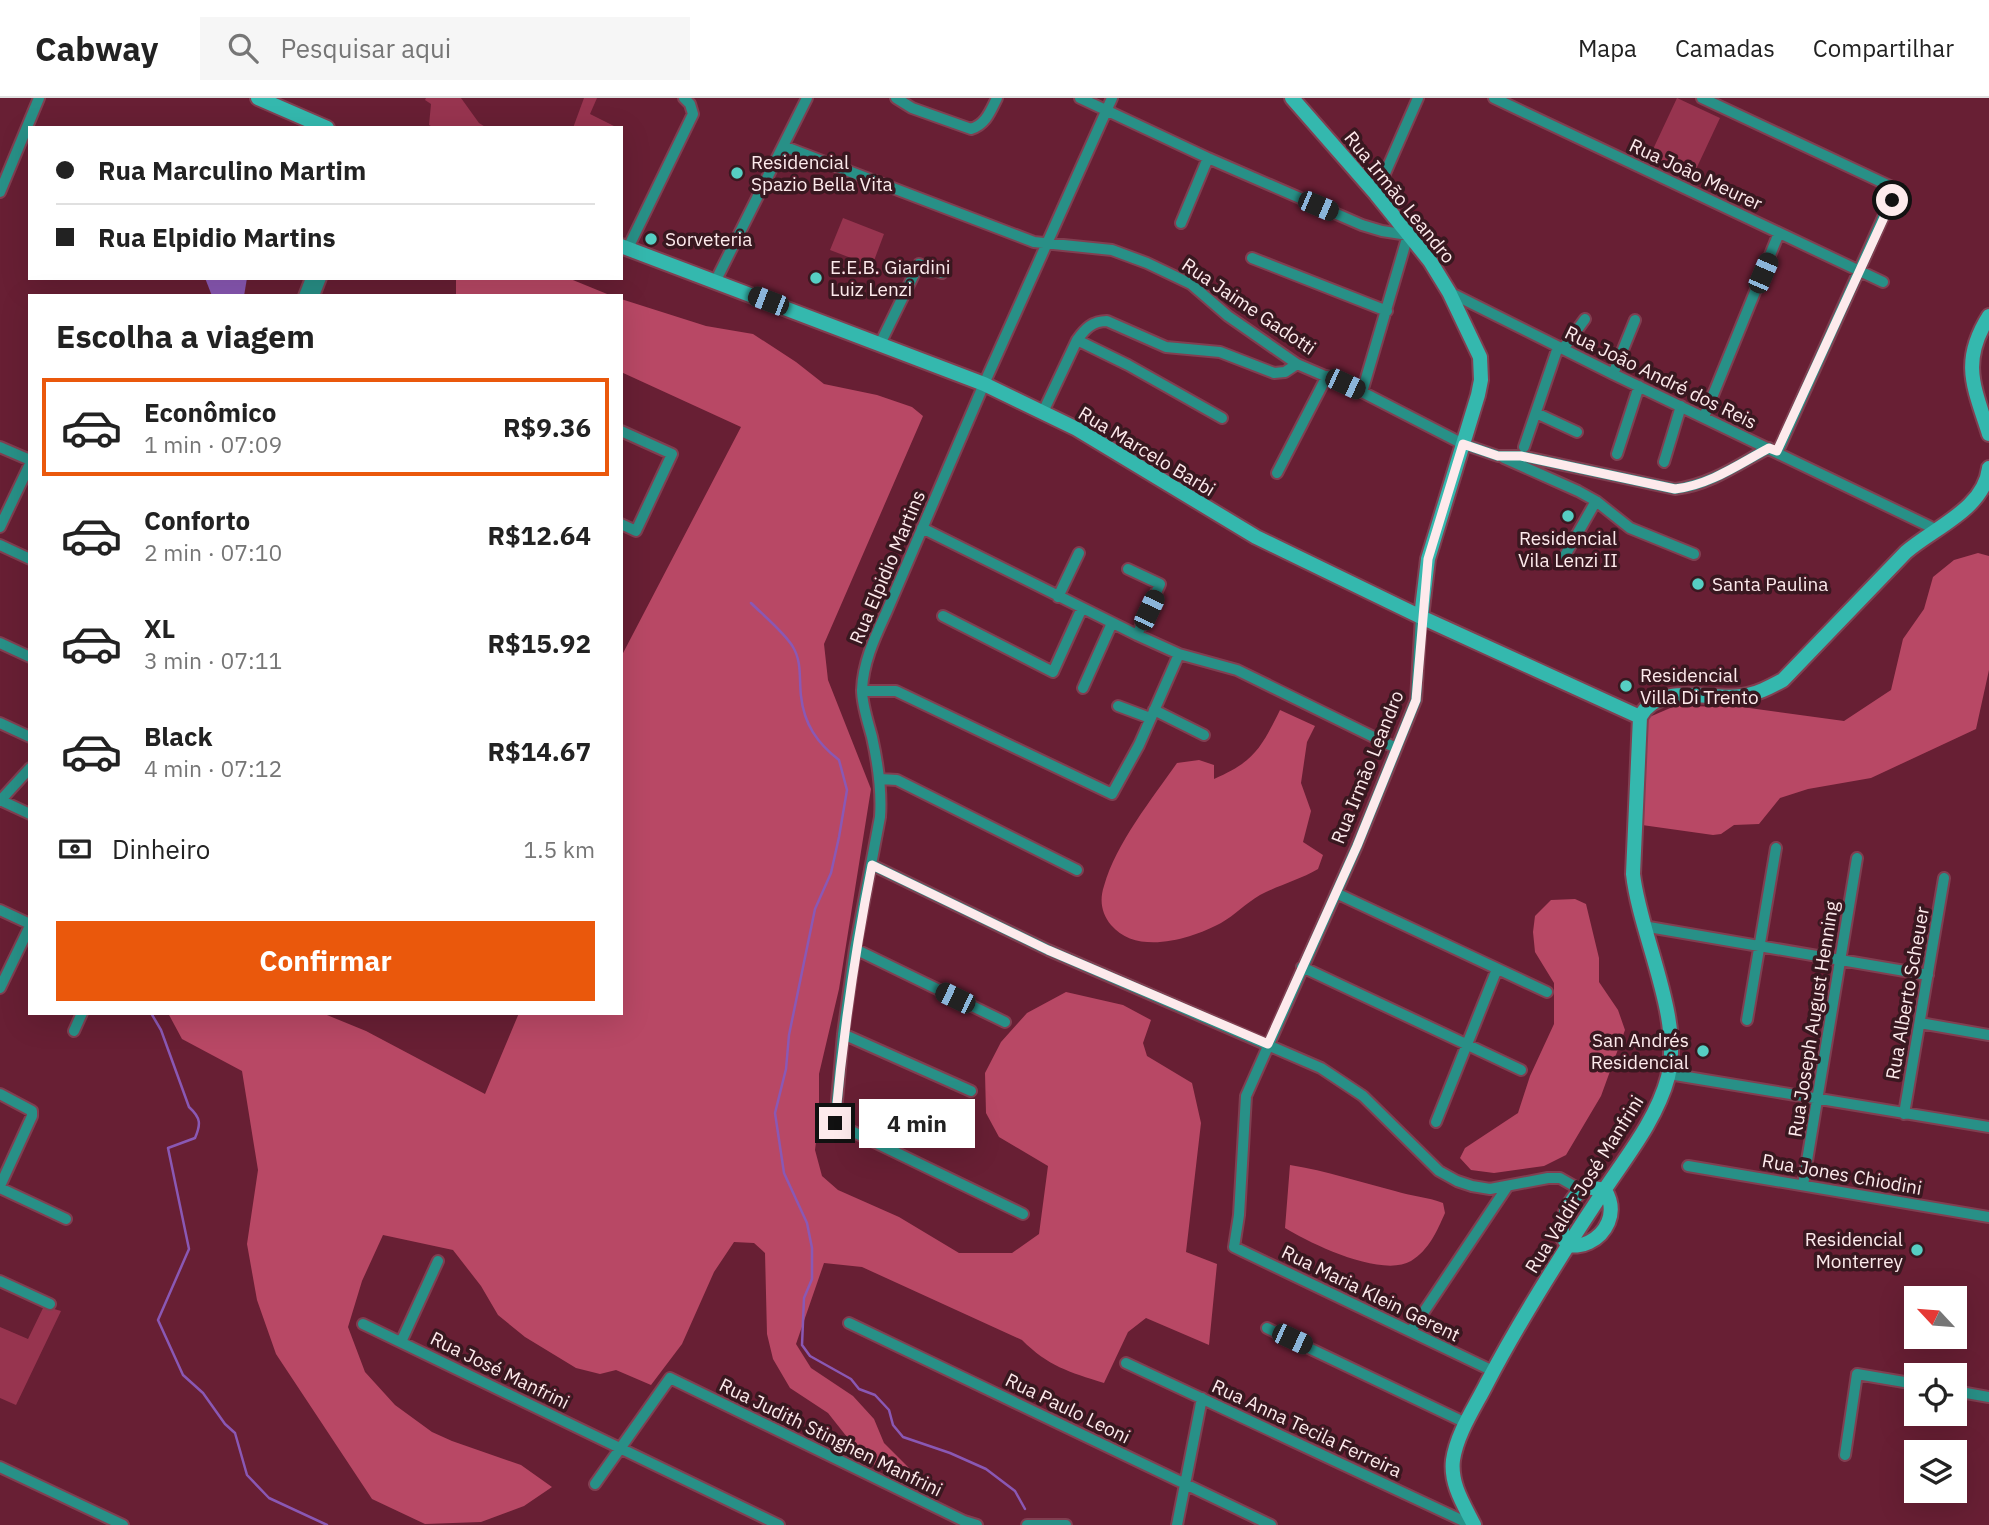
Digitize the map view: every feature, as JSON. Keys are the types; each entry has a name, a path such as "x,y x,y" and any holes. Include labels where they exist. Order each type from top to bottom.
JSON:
{"street":[{"path":"0,192 39,98"},
{"path":"258,98 322,126"},
{"path":"625,247 693,114 690,104 684,98"},
{"path":"897,98 912,108 971,129 979,126 988,117 997,98"},
{"path":"1080,98 1208,158 1362,225 1408,235 1362,392"},
{"name":"Rua Elpidio Martins","path":"1023,1214 835,1123 843,1034 855,949 880,817 880,779 862,691 870,649 984,384 1112,98"},
{"path":"1376,194 1418,98"},
{"name":"Rua João Meurer","path":"1494,98 1883,282"},
{"path":"1702,98 1892,187 1894,193 1860,271 1773,449"},
{"path":"715,282 805,99"},
{"name":"Rua Irmão Leandro","path":"1234,1247 1239,1215 1246,1097 1357,846 1416,700 1428,559 1478,395 1482,367 1478,349 1430,261 1294,99"},
{"name":"Rua Jaime Gadotti","path":"783,146 1034,242 1112,250 1169,272 1201,292 1228,316 1297,364 1362,392 1463,444 1498,456 1521,456 1675,489 1692,487 1712,479 1773,449"},
{"path":"1181,223 1208,158"},
{"path":"1704,417 1779,233"},
{"name":"Rua Marcelo Barbi","path":"625,247 984,384 1087,435 1249,534 1640,718"},
{"path":"1252,257 1387,312"},
{"path":"880,344 919,264 942,273"},
{"name":"Rua João André dos Reis","path":"1449,292 1935,529"},
{"path":"1989,316 1974,347 1971,369 1973,386 1989,434"},
{"path":"1524,447 1560,348 1585,319"},
{"path":"1613,374 1635,320"},
{"path":"1043,412 1077,340 1093,323 1107,321 1166,347 1220,352 1274,373 1285,372 1297,364"},
{"path":"1077,340 1128,365 1222,418"},
{"path":"1276,473 1327,376"},
{"path":"1617,454 1639,386"},
{"path":"1664,462 1681,406"},
{"path":"1535,413 1577,432"},
{"path":"623,433 672,454 636,531 623,525"},
{"path":"0,447 28,461"},
{"path":"1498,456 1596,501 1630,528 1694,554"},
{"path":"0,527 28,466"},
{"path":"1640,718 1647,707 1671,696 1694,694 1740,697 1763,691 1783,680 1906,552 1971,504 1982,490 1989,468"},
{"path":"1563,559 1596,501"},
{"path":"922,528 1137,635 1179,654 1237,670 1396,748"},
{"path":"0,545 28,558"},
{"path":"1059,597 1079,553"},
{"path":"1128,569 1160,584 1137,635"},
{"path":"943,616 1053,672 1082,608"},
{"path":"1083,688 1112,623"},
{"path":"0,643 28,656"},
{"path":"862,691 896,691 1112,794 1139,744 1179,654"},
{"path":"1118,706 1152,714 1205,735"},
{"name":"Rua Valdir José Manfrini","path":"1473,1525 1454,1482 1453,1462 1466,1423 1522,1318 1657,1105 1668,1074 1670,1036 1664,1000 1636,900 1633,849 1640,718"},
{"path":"0,723 28,736"},
{"path":"28,770 0,801 28,813"},
{"path":"880,779 897,780 1077,870"},
{"path":"1747,1020 1776,848"},
{"name":"Rua Joseph August Henning","path":"1803,1185 1857,858"},
{"path":"872,865 1048,950 1321,1068 1363,1096 1439,1171 1472,1186 1490,1189 1560,1178 1581,1190"},
{"name":"Rua Alberto Scheuer","path":"1904,1114 1944,878"},
{"path":"1336,893 1547,992"},
{"path":"0,910 28,924"},
{"path":"1643,926 1928,975"},
{"path":"0,988 28,929"},
{"path":"855,949 1005,1023"},
{"path":"1302,967 1521,1070"},
{"path":"1436,1122 1497,969"},
{"path":"74,1031 81,1015"},
{"path":"1920,1023 1989,1035"},
{"path":"843,1034 971,1091"},
{"path":"1668,1074 1989,1127"},
{"path":"0,1094 32,1111 30,1123 0,1187 66,1219"},
{"name":"Rua Jones Chiodini","path":"1688,1166 1989,1217"},
{"path":"1411,1331 1507,1187"},
{"path":"1596,1187 1605,1189 1611,1200 1611,1207 1604,1228 1588,1243 1574,1246 1568,1244 1562,1235 1562,1224 1572,1200 1581,1190 1596,1187"},
{"name":"Rua Maria Klein Gerent","path":"1234,1247 1493,1371"},
{"path":"401,1342 438,1261"},
{"path":"0,1281 50,1304"},
{"name":"Rua Paulo Leoni","path":"849,1323 1271,1525"},
{"name":"Rua José Manfrini","path":"363,1324 779,1525"},
{"path":"1267,1328 1466,1423"},
{"name":"Rua Anna Tecila Ferreira","path":"1126,1363 1473,1525"},
{"path":"1845,1455 1857,1374 1904,1382"},
{"name":"Rua Judith Stinghen Manfrini","path":"622,1448 670,1378 977,1525"},
{"path":"1967,1393 1989,1397"},
{"path":"1177,1525 1202,1398"},
{"path":"595,1484 622,1448"},
{"path":"0,1467 123,1525"},
{"path":"1027,1525 1066,1525"}],"shaded area":[{"path":"461,98 484,126 431,126 431,104 425,100"},
{"path":"584,98 597,98 590,114 614,126 574,126"},
{"path":"1677,98 1720,118 1691,180 1648,160"},
{"path":"843,218 884,234 872,266 830,250"},
{"path":"206,280 247,280 244,294 211,294"},
{"path":"456,280 573,280 607,294 456,294"},
{"path":"623,300 706,326 753,334 824,384 877,395 912,407 923,416 824,644 828,680 871,789 839,989 819,1074 819,1116 815,1150 822,1176 838,1190 899,1217 959,1253 1012,1253 1039,1234 1048,1166 999,1137 986,1113 985,1073 1001,1042 1027,1013 1066,992 1123,1005 1151,1020 1143,1043 1147,1056 1192,1083 1201,1123 1186,1252 1217,1264 1209,1345 1146,1318 1128,1332 1104,1383 1060,1367 1022,1340 862,1267 824,1263 796,1344 811,1368 853,1396 874,1419 884,1443 933,1492 876,1467 828,1413 790,1388 773,1359 767,1334 765,1253 754,1243 734,1242 714,1272 682,1344 651,1385 616,1370 600,1374 576,1368 525,1337 498,1315 481,1286 453,1250 383,1235 362,1281 348,1327 365,1372 395,1405 432,1432 521,1465 552,1487 524,1506 481,1522 425,1524 372,1499 276,1354 257,1300 247,1244 258,1170 242,1071 182,1039 169,1015 327,1015 366,1031 485,1094 518,1015 623,1015 623,653 741,427 623,373"},
{"path":"1978,553 1989,556 1989,670 1976,729 1871,778 1808,789 1780,798 1759,824 1734,825 1721,834 1713,835 1642,825 1647,718 1675,706 1742,707 1844,721 1891,690 1903,639 1924,609 1933,577 1954,560"},
{"path":"1280,710 1315,726 1307,742 1301,783 1311,811 1303,842 1323,855 1318,869 1260,895 1221,923 1180,939 1149,942 1122,934 1105,916 1102,892 1117,854 1146,806 1177,763 1199,760 1214,765 1214,779 1239,766 1262,744"},
{"path":"1575,899 1586,904 1599,958 1599,982 1618,1010 1625,1030 1601,1096 1566,1155 1544,1166 1494,1173 1471,1170 1460,1158 1465,1148 1518,1113 1530,1076 1554,1024 1554,983 1535,952 1535,916 1551,900"},
{"path":"1290,1165 1437,1201 1443,1203 1445,1213 1428,1246 1411,1261 1398,1265 1383,1265 1347,1257 1285,1228"},
{"path":"44,1306 61,1311 16,1405 0,1398 0,1327 28,1339"}],"waterway":[{"path":"751,603 793,647 799,665 805,715 818,740 839,760 847,790 831,873 815,909 789,1035 786,1069 775,1113 784,1173 807,1223 812,1248 812,1279 804,1298 802,1345 810,1356 851,1379 859,1389 875,1395 889,1410 893,1425 903,1437 986,1469 1015,1491 1025,1509"},
{"path":"152,1015 161,1030 189,1107 198,1118 199,1125 195,1138 168,1148 189,1249 158,1320 183,1375 203,1393 225,1424 235,1433 247,1475 269,1498 327,1525"}],"place":[{"name":"Residencial Spazio Bella Vita","path":"737,173"},
{"name":"Sorveteria","path":"651,239"},
{"name":"E.E.B. Giardini Luiz Lenzi","path":"816,278"},
{"name":"Residencial Vila Lenzi II","path":"1568,516"},
{"name":"Santa Paulina","path":"1698,584"},
{"name":"Residencial Villa Di Trento","path":"1626,686"},
{"name":"San Andrés Residencial","path":"1703,1051"},
{"name":"Residencial Monterrey","path":"1917,1250"}],"route":[{"path":"835,1123 843,1034 855,949 872,865 1048,950 1268,1044 1357,846 1416,700 1428,559 1463,444 1498,456 1521,456 1675,489 1692,487 1712,479 1769,448 1777,451 1892,200"}]}
